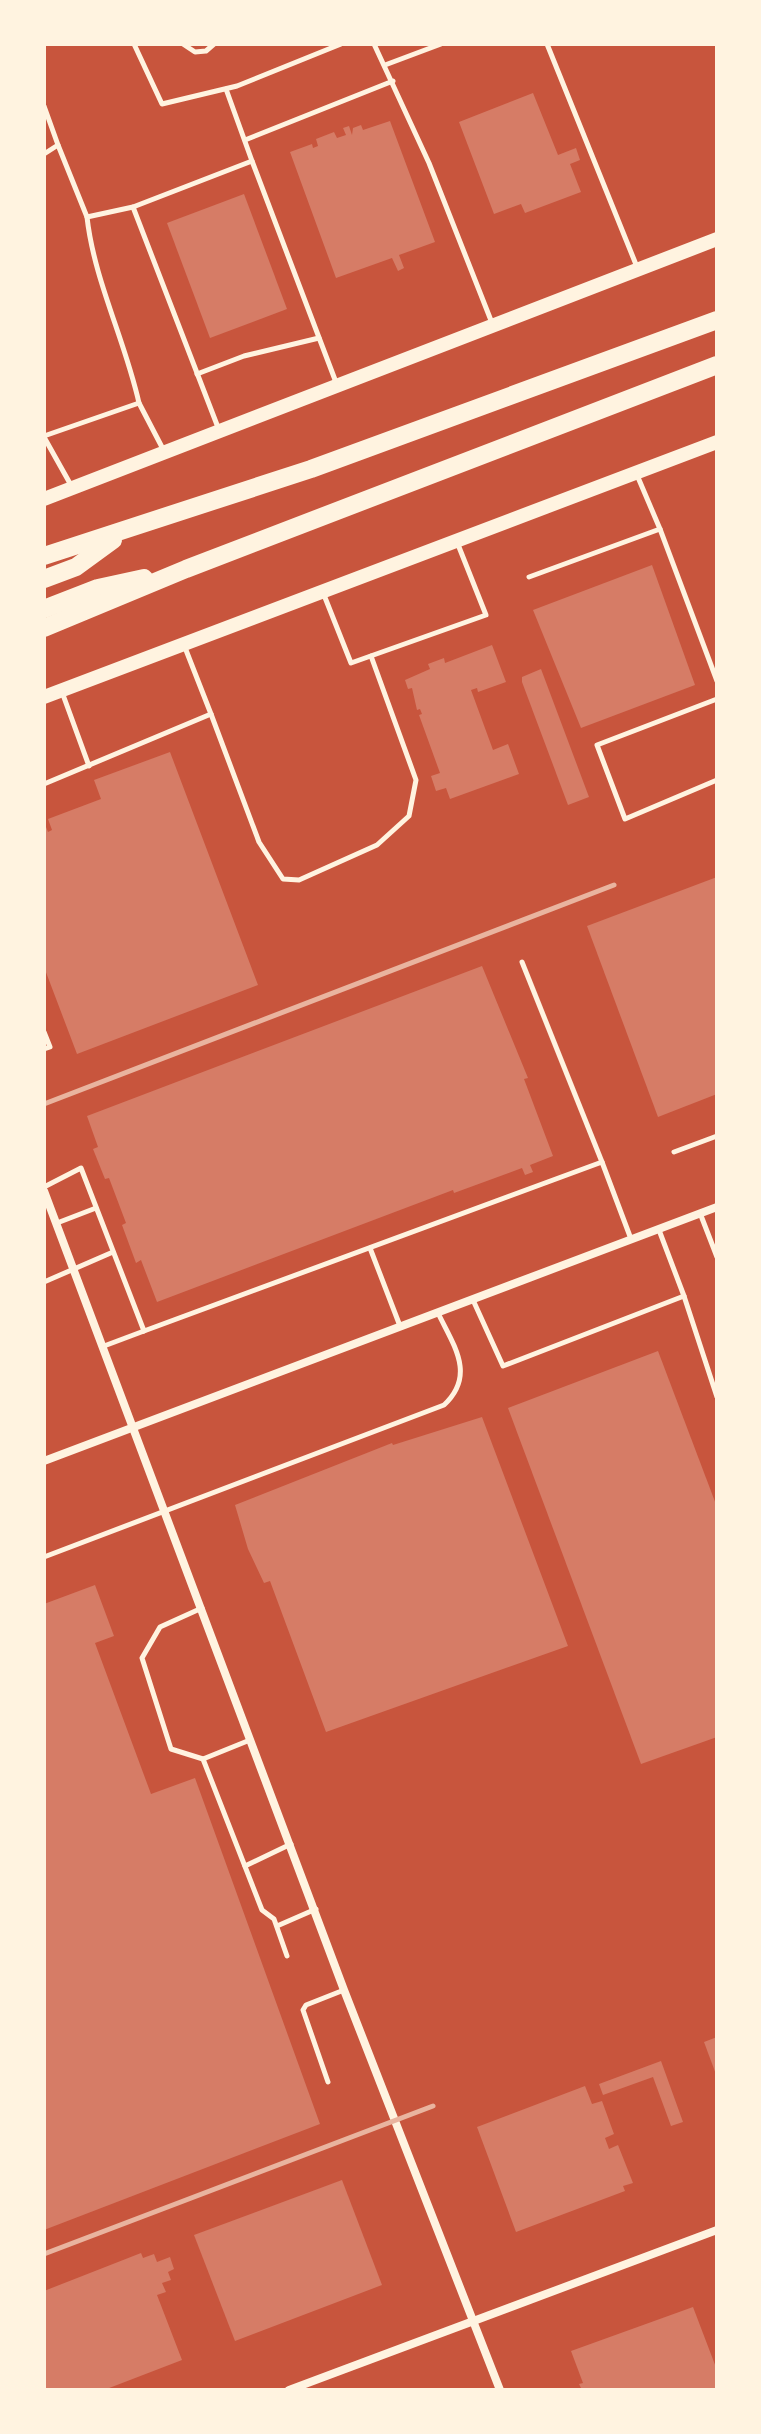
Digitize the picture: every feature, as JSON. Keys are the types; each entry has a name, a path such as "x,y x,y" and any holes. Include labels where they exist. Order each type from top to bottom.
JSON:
{"highway":[{"path":"44,556 367,449 717,320"},
{"path":"44,628 186,569 717,365"},
{"path":"44,579 76,567 125,531"},
{"path":"44,609 98,588 186,569"}],"main road":[{"path":"44,499 717,239"},
{"path":"44,697 717,442"}],"street":[{"path":"44,1189 344,1990 500,2390"},
{"path":"44,1461 717,1207"},
{"path":"289,2390 717,2230"}],"lane":[{"path":"134,44 162,104 226,89 341,44"},
{"path":"183,44 195,52 206,51 214,44"},
{"path":"374,44 393,81 492,324"},
{"path":"385,65 441,44"},
{"path":"547,44 638,267"},
{"path":"245,140 393,81"},
{"path":"226,89 337,385"},
{"path":"44,106 87,217 90,242 129,354 139,403 165,452"},
{"path":"44,154 58,145"},
{"path":"87,217 133,207 252,161"},
{"path":"133,207 220,431"},
{"path":"197,374 244,356 319,338"},
{"path":"72,488 44,436 139,403"},
{"path":"636,474 717,681"},
{"path":"529,577 660,529"},
{"path":"323,592 351,663 486,615 456,541"},
{"path":"184,645 259,842 283,879 299,880 377,845 409,816 416,780 371,656"},
{"path":"61,691 89,766"},
{"path":"717,699 597,745 625,819 717,780"},
{"path":"44,784 211,714"},
{"path":"522,962 631,1239"},
{"path":"44,1032 50,1047 44,1049"},
{"path":"674,1152 717,1136"},
{"path":"104,1346 602,1162"},
{"path":"44,1189 81,1168 144,1331"},
{"path":"57,1223 96,1208"},
{"path":"700,1213 717,1257"},
{"path":"658,1228 717,1397"},
{"path":"370,1248 400,1326"},
{"path":"44,1282 113,1252"},
{"path":"473,1299 503,1366 684,1296"},
{"path":"44,1557 444,1405 457,1393 462,1374 455,1349 438,1312"},
{"path":"203,1607 160,1627 142,1658 171,1749 203,1759 252,1739"},
{"path":"203,1759 262,1910 270,1913 287,1956"},
{"path":"245,1866 291,1844"},
{"path":"277,1926 316,1909"},
{"path":"328,2082 303,2010 306,2005 344,1990"}],"building":[{"path":"533,93 558,155 576,148 580,160 570,164 581,192 525,213 521,204 494,214 459,122"},
{"path":"390,121 435,242 399,255 404,268 398,271 392,258 336,278 290,152 312,144 313,148 318,146 316,139 334,132 337,138 346,135 343,128 349,126 352,135 353,128 361,125 363,130"},
{"path":"244,194 287,309 210,338 167,223"},
{"path":"652,565 695,685 581,728 533,610"},
{"path":"492,645 506,682 478,692 477,688 471,690 493,750 508,744 519,774 450,799 446,788 436,791 431,776 440,773 419,715 422,714 420,709 417,710 412,688 408,689 405,680 430,669 428,664 444,658 445,663"},
{"path":"541,669 589,797 568,805 522,682 522,677"},
{"path":"170,752 258,985 77,1054 44,967 44,822 48,832 52,830 48,819 101,799 94,780"},
{"path":"717,877 717,1094 658,1117 587,926"},
{"path":"482,966 528,1078 524,1079 553,1156 530,1165 533,1172 525,1175 522,1168 454,1193 453,1190 157,1302 141,1260 136,1263 122,1225 126,1223 109,1178 105,1179 93,1149 98,1147 87,1116"},
{"path":"658,1351 717,1507 717,1737 641,1764 508,1408"},
{"path":"482,1417 568,1646 326,1732 270,1581 264,1583 248,1549 235,1505 392,1443"},
{"path":"95,1585 114,1636 95,1643 151,1794 195,1778 320,2124 44,2230 44,1604"},
{"path":"717,2037 717,2077 704,2042"},
{"path":"661,2061 683,2122 671,2126 653,2077 603,2095 599,2084"},
{"path":"585,2086 592,2104 602,2101 614,2134 605,2138 609,2149 618,2145 633,2183 623,2186 625,2191 516,2232 477,2127"},
{"path":"342,2180 382,2285 235,2341 194,2235"},
{"path":"141,2253 143,2258 154,2254 157,2262 170,2257 174,2269 168,2272 171,2280 162,2283 166,2292 157,2295 182,2360 104,2390 44,2390 44,2291"},
{"path":"693,2307 717,2370 717,2390 582,2390 579,2384 583,2383 571,2351"}],"railway":[{"path":"44,1104 614,885"},
{"path":"44,2254 433,2106"}]}
